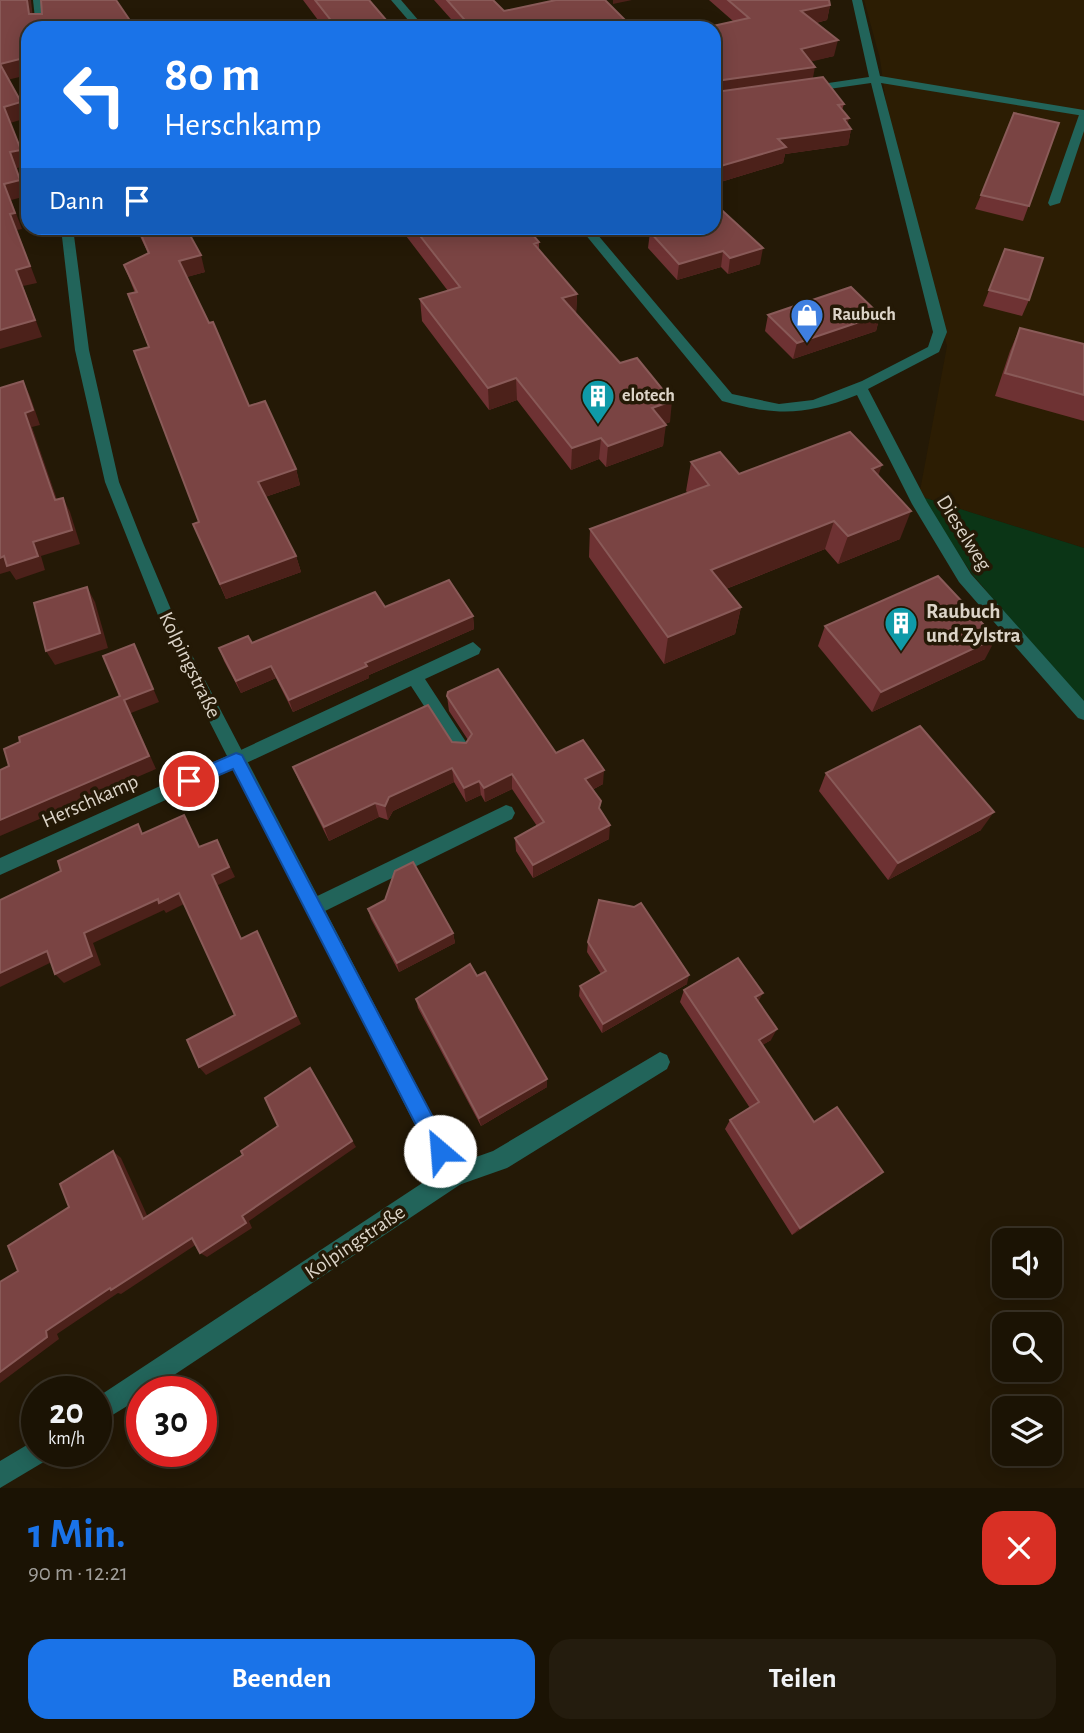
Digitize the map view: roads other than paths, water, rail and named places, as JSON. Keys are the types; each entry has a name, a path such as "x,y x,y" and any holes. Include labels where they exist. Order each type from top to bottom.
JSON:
{"street":[{"path":"38,0 40,21"},
{"path":"396,0 414,21"},
{"path":"592,235 727,398 760,406 795,408 861,389 934,349 940,332 886,128 857,0"},
{"path":"796,90 877,79 1084,114 1054,203"},
{"name":"Kolpingstraße","path":"68,235 82,350 112,482 174,638 453,1176 112,1401"},
{"name":"Dieselweg","path":"861,389 920,504 965,578 1084,713"},
{"name":"Herschkamp","path":"0,867 473,649"},
{"path":"414,677 462,751"},
{"path":"314,907 506,813"},
{"path":"453,1176 499,1160 660,1062"},
{"path":"0,1475 21,1462"}],"place":[{"name":"Raubuch","path":"807,345"},
{"name":"elotech","path":"598,426"},
{"name":"Raubuch und Zylstra","path":"901,653"}]}
